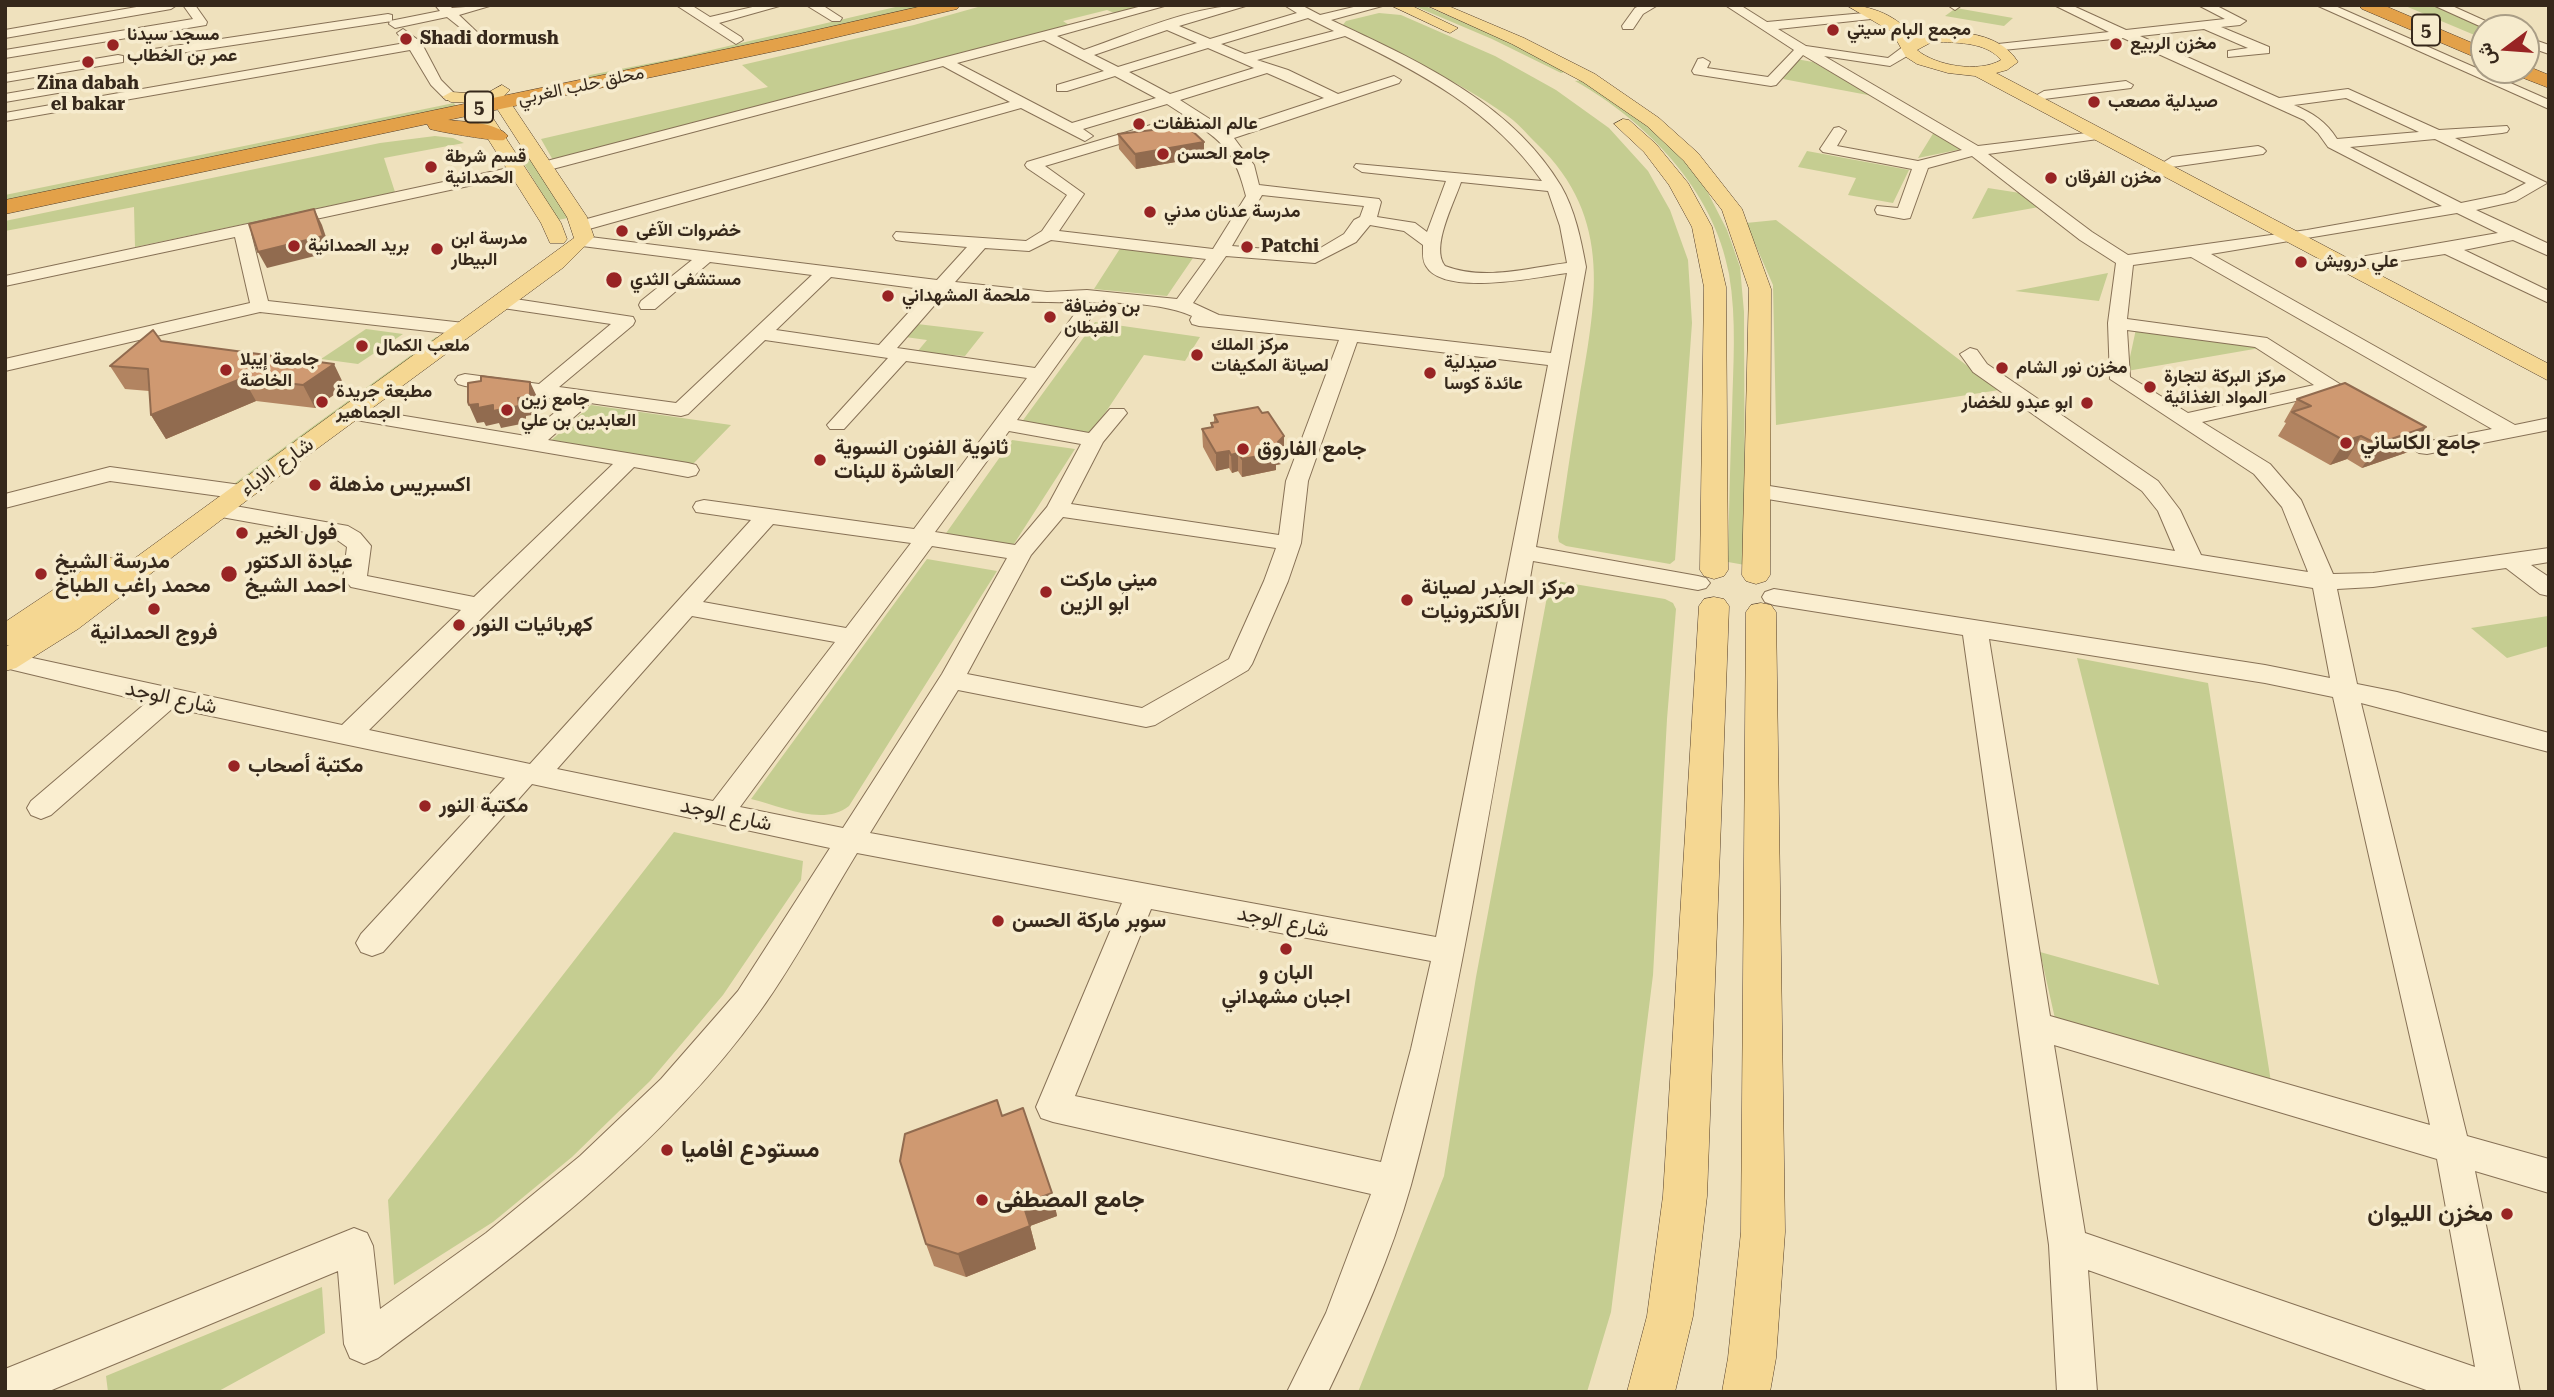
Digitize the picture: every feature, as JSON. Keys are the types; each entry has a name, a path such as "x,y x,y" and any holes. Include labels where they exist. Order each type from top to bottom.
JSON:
{"highway":[{"name":"محلق حلب الغربي","path":"5,207 362,131 892,5"},
{"name":"محلق حلب الغربي","path":"5,187 452,97 495,99 590,85 951,5"},
{"name":"5","path":"2368,5 2470,49"},
{"name":"5","path":"2394,5 2470,37"},
{"path":"523,132 531,111 551,99 590,85"},
{"path":"362,131 446,125 475,129 500,141"}],"main road":[{"path":"1397,5 1560,78 1594,100 1650,148 1678,183 1702,227 1715,287 1709,587 1685,1196 1670,1316 1651,1392"},
{"path":"1433,5 1518,41 1582,74 1653,122 1691,157 1732,209 1760,289 1757,491 1764,595 1763,1233 1752,1358 1746,1392"},
{"path":"1853,5 1908,25 1968,39 1992,62 2098,134 2298,236 2361,262 2549,358"},
{"path":"1871,10 1902,32 1909,49 1922,61 1954,69 1992,62 2044,95 2172,162 2298,236 2549,374"},
{"path":"1909,49 1910,45 1925,38 1968,39"},
{"path":"1560,78 1582,74"},
{"path":"495,99 523,132 545,166 566,240 480,112 495,99"},
{"path":"500,141 523,132"},
{"name":"شارع الاباء","path":"225,497 350,414 453,328 502,303 566,240"},
{"name":"شارع الاباء","path":"16,646 225,497 453,328 566,240"},
{"path":"1709,587 1731,568 1764,595"},
{"path":"1709,587 1735,614 1764,595"}],"street":[{"path":"5,34 171,5"},
{"path":"5,54 201,22 189,5"},
{"path":"374,5 393,26 416,44 429,75 438,88 452,97"},
{"path":"154,54 393,26 445,9 487,5"},
{"path":"682,5 736,40"},
{"path":"707,22 778,5"},
{"path":"812,5 836,18"},
{"path":"545,166 1162,5"},
{"path":"1084,54 1174,24 1243,5"},
{"path":"1290,5 1424,72 1474,103 1516,138 1553,187 1572,233 1577,268 1448,953 1409,1127 1394,1182 1361,1275 1307,1392"},
{"path":"1062,88 1209,44 1313,17 1380,5"},
{"path":"1628,26 1639,11 1652,5"},
{"path":"1731,5 1975,151 2086,236 2125,261 2298,236 2457,208 2510,198 2544,185"},
{"path":"2060,5 2309,117 2324,130 2333,144 2457,208 2549,251"},
{"path":"1992,62 2127,34 2240,21 2204,5"},
{"path":"2322,5 2549,105"},
{"path":"2439,5 2470,18"},
{"path":"445,9 472,33"},
{"path":"1146,10 1209,44 1247,58 1267,69 1283,73 1337,99"},
{"path":"1797,10 1815,21"},
{"path":"1765,26 1815,21 1871,10"},
{"path":"2204,25 2264,50 2233,54"},
{"path":"1247,58 1344,32"},
{"path":"1047,36 1166,97 1225,136 1246,164 1254,196 1219,253 1182,305"},
{"path":"5,117 416,44"},
{"path":"1703,62 1699,71 1771,82 1802,49"},
{"path":"1802,49 1954,69"},
{"path":"1840,72 1890,62 1909,49"},
{"path":"5,78 118,59"},
{"path":"946,62 1099,144"},
{"path":"1071,128 1166,97 1267,69"},
{"path":"1225,136 1394,80"},
{"path":"5,98 92,83"},
{"path":"2044,95 2126,85"},
{"path":"2274,103 2348,93 2544,185"},
{"path":"566,240 1023,103"},
{"path":"902,236 1029,246 1048,235 1076,194 1033,165 1193,117"},
{"path":"2333,144 2502,129"},
{"path":"1839,131 1829,149 1921,166 1975,151 2098,134"},
{"path":"2172,162 2258,151"},
{"path":"1883,210 1903,214 1921,166"},
{"path":"1362,167 1553,187"},
{"path":"5,281 518,171"},
{"path":"1455,177 1431,243 1434,265 1442,273 1520,277 1556,268 1577,268"},
{"path":"1254,189 1373,202 1368,220"},
{"path":"1048,235 1219,253 1315,258 1350,238 1360,224 1368,220 1409,227 1431,243"},
{"path":"242,231 260,306"},
{"path":"2361,262 2515,235"},
{"path":"566,240 940,286 1047,297 1087,295 1182,305 1215,320"},
{"path":"836,425 893,353 940,286 980,243"},
{"path":"2448,248 2549,298"},
{"path":"2192,250 2509,430"},
{"path":"649,305 707,256"},
{"path":"2125,261 2117,323 2120,379 2262,469 2292,505 2324,582 2345,690 2453,1150 2500,1392"},
{"path":"465,380 681,410 827,271"},
{"path":"1047,297 1086,312 1175,321 1215,320 1559,360"},
{"path":"502,303 626,321 545,389"},
{"path":"5,365 260,306 453,328"},
{"path":"719,814 852,637 1002,423 1086,312"},
{"path":"2117,323 2260,342 2427,448 2549,424"},
{"path":"762,334 1038,374"},
{"path":"951,681 1146,718 1239,664 1276,581 1289,543 1297,481 1350,335"},
{"path":"1970,354 1980,368 2150,486 2169,510 2192,562"},
{"path":"2184,420 2330,387"},
{"path":"530,444 587,396"},
{"path":"5,1390 355,1246 364,1344 499,1246 593,1168 673,1090 749,1001 951,681 1021,554 1057,509 1094,440 1117,413"},
{"path":"350,414 688,470"},
{"path":"1002,423 1094,440"},
{"path":"348,735 629,460"},
{"path":"5,501 110,474 225,497 340,531 352,538 359,546 355,578 359,582 480,606"},
{"path":"1757,491 2324,582 2373,580 2549,555"},
{"path":"704,508 923,537 1021,554"},
{"path":"1057,509 1289,543"},
{"path":"372,943 686,607 767,516"},
{"path":"1524,552 1709,587"},
{"path":"2511,561 2549,589"},
{"path":"1764,595 2265,674 2397,701 2549,743"},
{"path":"686,607 852,637"},
{"path":"1975,629 2068,1245 2077,1392"},
{"name":"شارع الوجد","path":"16,646 168,698 851,841 1448,953"},
{"path":"40,808 168,698"},
{"path":"1141,895 1053,1107 1394,1182"},
{"path":"2036,1027 2453,1150 2549,1175"},
{"path":"2068,1245 2489,1392"}],"green space":[{"path":"904,5 935,5 514,95 584,79 590,75 677,58"},
{"path":"985,5 1157,5 1119,15 1107,10 1063,21 1072,27 554,162 541,139 768,87 742,65 914,25"},
{"path":"1412,5 1423,5 1508,41 1568,71 1561,73 1492,39"},
{"path":"2403,5 2433,5 2470,20 2470,33"},
{"path":"1956,8 2013,18 2004,26 1945,16"},
{"path":"1379,13 1401,15 1495,56 1556,90 1609,128 1648,171 1670,210 1688,260 1692,323 1675,560 1670,564 1566,546 1559,542 1594,297 1594,264 1589,232 1579,202 1561,172 1509,117 1446,78 1342,26 1346,21"},
{"path":"1796,59 1813,62 1873,96 1783,79"},
{"path":"1583,80 1641,118 1686,160 1707,191 1727,230 1740,267 1744,312 1745,565 1728,562 1734,326 1729,274 1721,243 1709,214 1673,161 1627,116 1575,81"},
{"path":"454,103 456,107 5,203 5,195"},
{"path":"1934,132 1962,149 1918,158"},
{"path":"435,136 453,138 464,143 384,158 395,192 135,247 134,207 5,231 5,221 380,143"},
{"path":"524,147 568,218 558,220 515,149"},
{"path":"1807,151 1909,170 1893,203 1848,195 1856,178 1798,167"},
{"path":"1988,188 2020,193 2039,207 1972,219"},
{"path":"1776,220 1999,390 1776,425 1773,285 1746,223"},
{"path":"1121,247 1195,255 1167,296 1094,289"},
{"path":"2108,273 2099,301 2015,291"},
{"path":"1095,322 1200,337 1185,361 1144,355 1091,434 1021,423"},
{"path":"909,323 984,332 965,356 917,352 927,340 898,336"},
{"name":"ملعب الكمال","path":"366,329 403,334 358,364 321,359"},
{"path":"2136,329 2260,348 2127,371"},
{"path":"442,336 233,488 235,483 436,337"},
{"path":"591,405 731,425 692,465 547,444"},
{"path":"1012,440 1075,449 1012,547 944,536"},
{"path":"927,559 997,571 849,806 839,812 814,815 751,799"},
{"path":"1556,581 1665,599 1673,603 1676,609 1653,975 1611,1312 1587,1392 1358,1392 1444,1176 1476,977 1549,586"},
{"path":"2548,616 2549,646 2507,658 2471,628"},
{"path":"2077,658 2208,683 2271,1082 2056,1023 2040,952 2159,985"},
{"path":"674,832 803,861 801,880 723,995 650,1081 572,1157 493,1222 394,1285 388,1200"},
{"path":"322,1287 325,1333 217,1392 108,1392 106,1376"}],"building":[{"path":"1187,126 1204,142 1135,154 1118,134"},
{"path":"314,209 323,236 258,252 249,224"},
{"path":"153,330 161,341 334,364 303,385 243,378 151,415 148,369 110,366"},
{"path":"481,376 530,382 530,396 518,398 519,406 493,411 493,405 478,408 478,404 469,405 468,383 481,381"},
{"path":"2345,383 2426,427 2377,444 2361,436 2345,441 2292,412 2311,406 2297,399"},
{"path":"1258,407 1262,413 1268,412 1284,436 1278,442 1281,446 1272,447 1276,453 1242,459 1238,453 1216,453 1202,429 1213,427 1211,423 1218,422 1214,415"},
{"name":"جامع المصطفى","path":"997,1100 1002,1116 1023,1108 1052,1193 1023,1204 1030,1226 958,1254 926,1244 900,1161 905,1134"}],"place":[{"name":"مجمع البام سيتي","path":"1833,30"},
{"name":"Shadi dormush","path":"406,39"},
{"name":"مخزن الربيع","path":"2116,44"},
{"name":"مسجد سيدنا عمر بن الخطاب","path":"113,45"},
{"name":"Zina dabah el bakar","path":"88,62"},
{"name":"صيدلية مصعب","path":"2094,102"},
{"name":"عالم المنظفات","path":"1139,124"},
{"name":"جامع الحسن","path":"1163,154"},
{"name":"قسم شرطة الحمدانية","path":"431,167"},
{"name":"مخزن الفرقان","path":"2051,178"},
{"name":"مدرسة عدنان مدني","path":"1150,212"},
{"name":"خضروات الآغى","path":"622,231"},
{"name":"بريد الحمدانية","path":"294,246"},
{"name":"Patchi","path":"1247,247"},
{"name":"مدرسة ابن البيطار","path":"437,249"},
{"name":"علي درويش","path":"2301,262"},
{"name":"مستشفى الثدي","path":"614,280"},
{"name":"ملحمة المشهداني","path":"888,296"},
{"name":"بن وضيافة القبطان","path":"1050,317"},
{"name":"ملعب الكمال","path":"362,346"},
{"name":"مركز الملك لصيانة المكيفات","path":"1197,355"},
{"name":"مخزن نور الشام","path":"2002,368"},
{"name":"جامعة إيبلا الخاصة","path":"226,370"},
{"name":"صيدلية عائدة كوسا","path":"1430,373"},
{"name":"مركز البركة لتجارة المواد الغذائية","path":"2150,387"},
{"name":"مطبعة جريدة الجماهير","path":"322,402"},
{"name":"ابو عبدو للخضار","path":"2087,403"},
{"name":"جامع زين العابدين بن علي","path":"507,410"},
{"name":"جامع الكاساني","path":"2346,443"},
{"name":"جامع الفاروق","path":"1243,449"},
{"name":"ثانوية الفنون النسوية العاشرة للبنات","path":"820,460"},
{"name":"اكسبريس مذهلة","path":"315,485"},
{"name":"فول الخير","path":"242,533"},
{"name":"مدرسة الشيخ محمد راغب الطباخ","path":"41,574"},
{"name":"عيادة الدكتور احمد الشيخ","path":"229,574"},
{"name":"ميني ماركت ابو الزين","path":"1046,592"},
{"name":"مركز الحيدر لصيانة الألكترونيات","path":"1407,600"},
{"name":"فروج الحمدانية","path":"154,609"},
{"name":"كهربائيات النور","path":"459,625"},
{"name":"مكتبة أصحاب","path":"234,766"},
{"name":"مكتبة النور","path":"425,806"},
{"name":"سوبر ماركة الحسن","path":"998,921"},
{"name":"البان و اجبان مشهداني","path":"1286,949"},
{"name":"مستودع افاميا","path":"667,1150"},
{"name":"جامع المصطفى","path":"982,1200"},
{"name":"مخزن الليوان","path":"2507,1214"}]}
